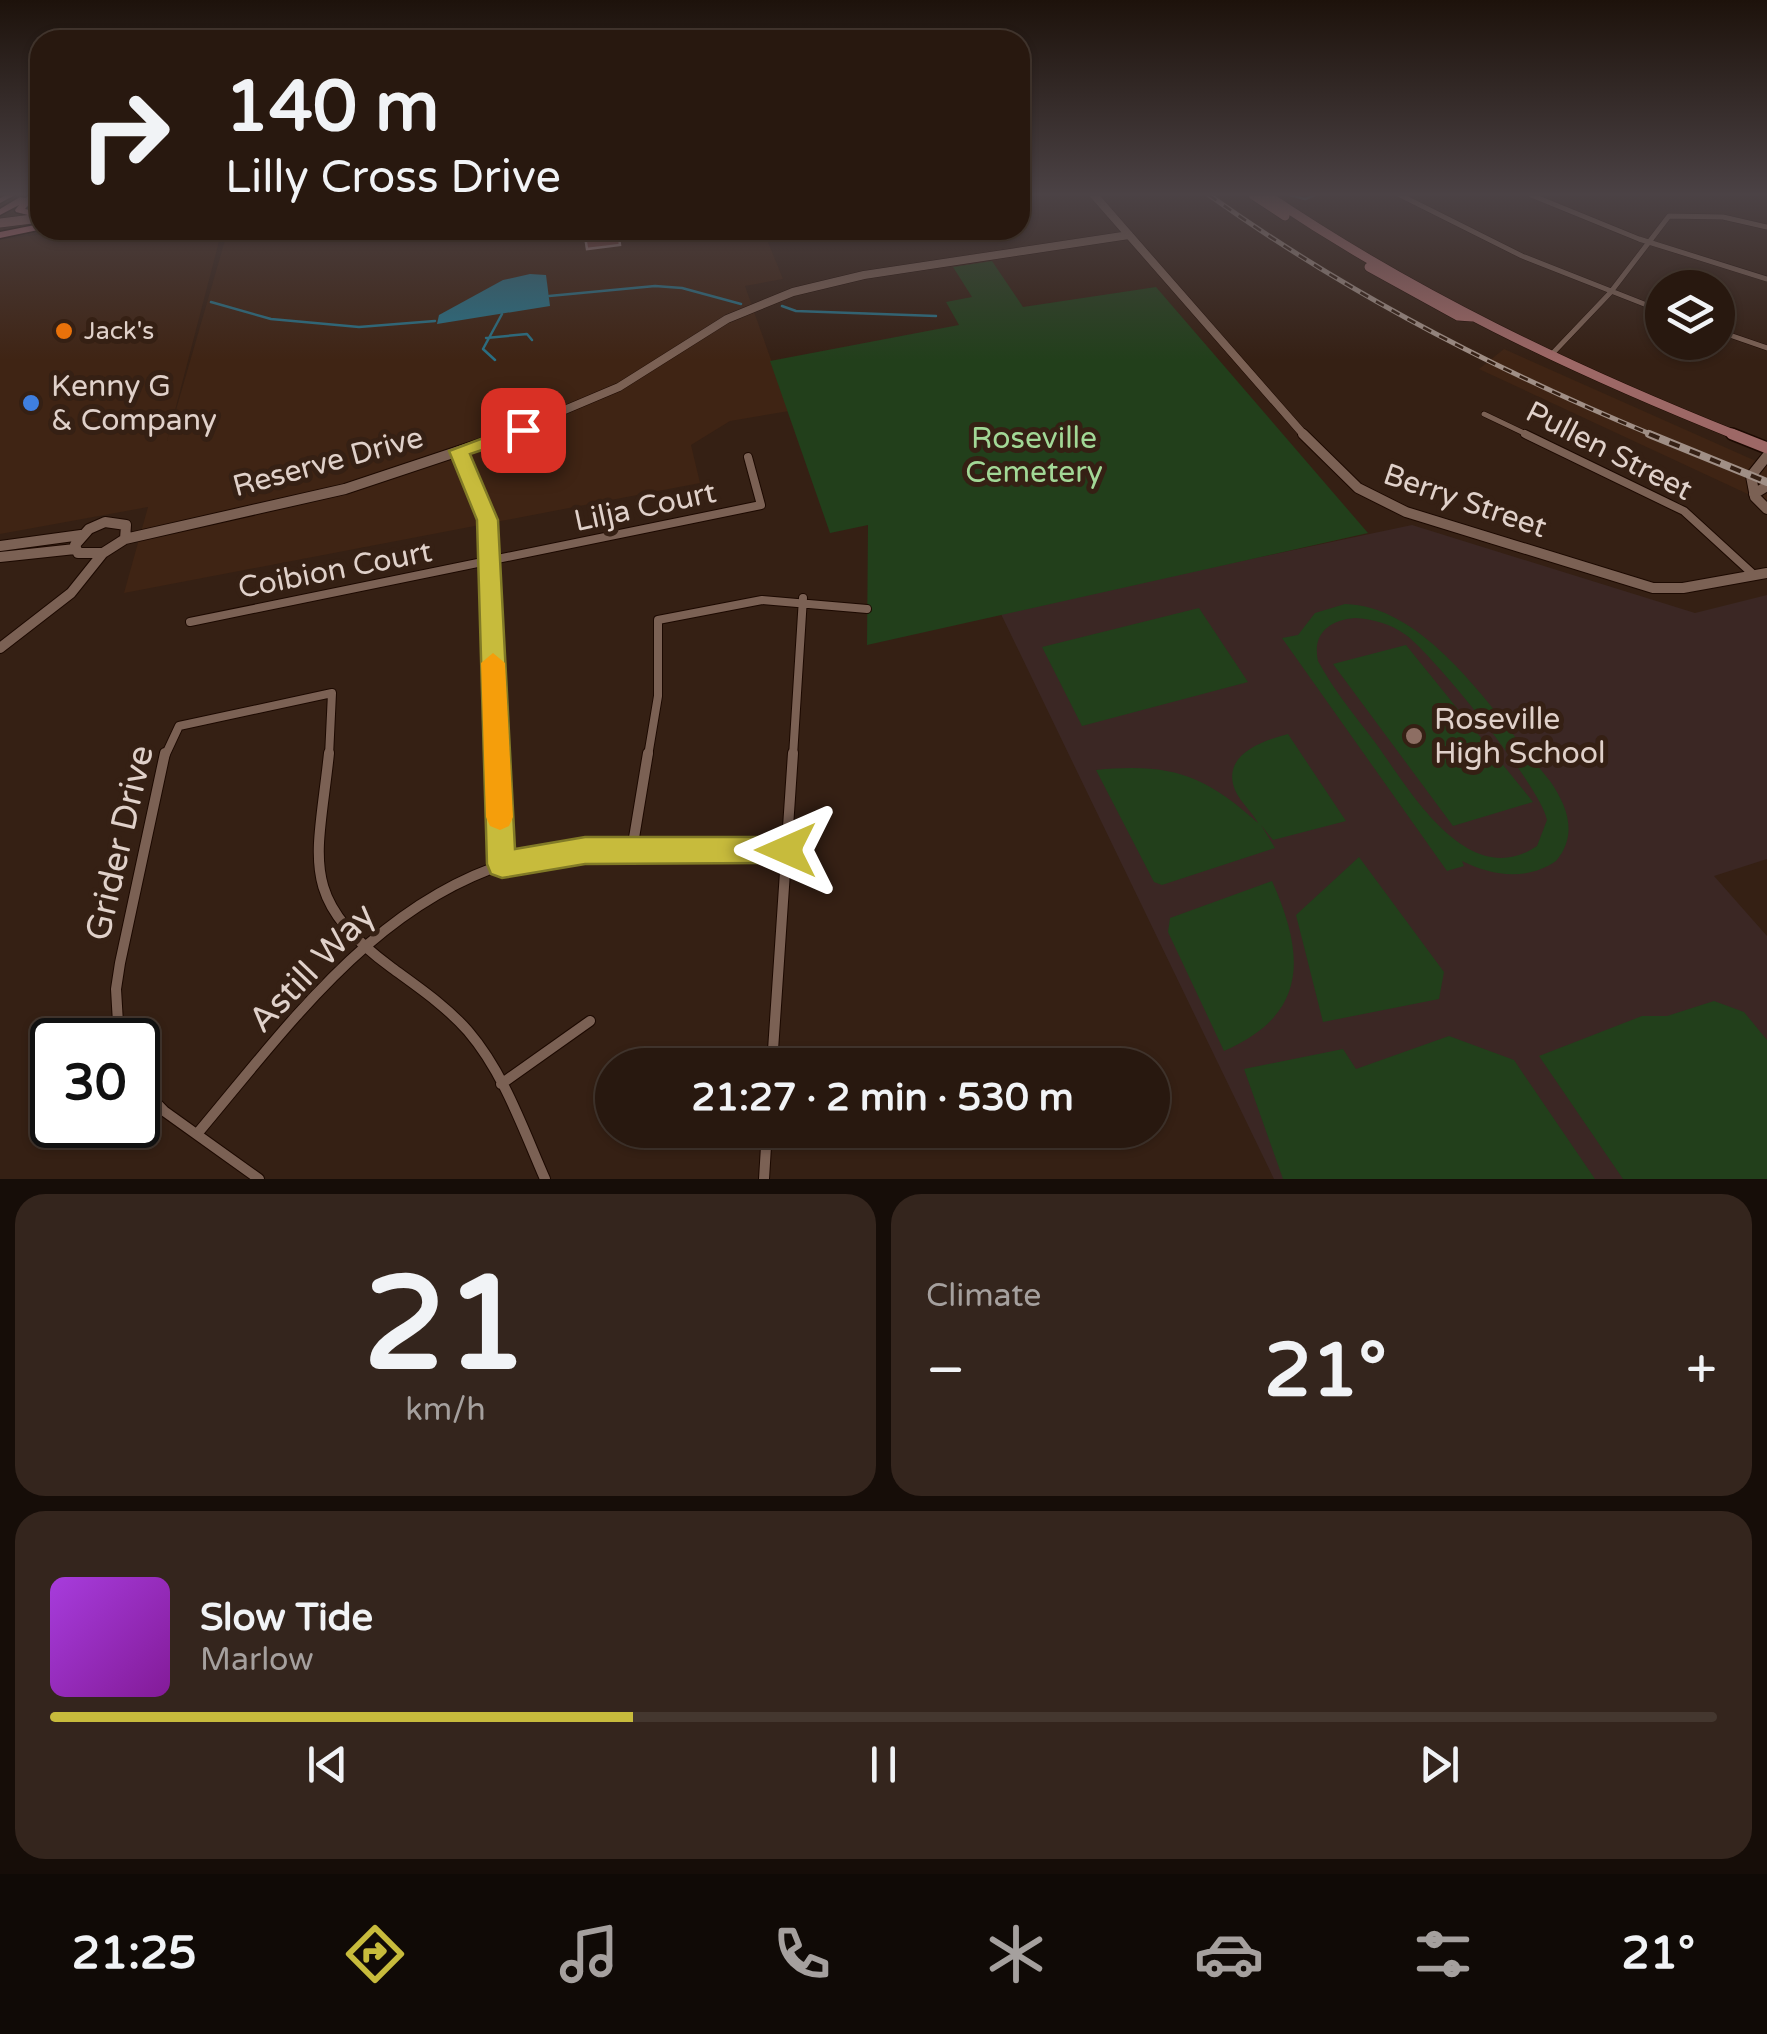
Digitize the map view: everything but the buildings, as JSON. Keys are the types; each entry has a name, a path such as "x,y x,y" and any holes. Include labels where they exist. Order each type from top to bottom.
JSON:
{"main road":[{"path":"1342,250 1458,316 1472,317"},
{"path":"1347,250 1394,273"},
{"path":"1357,250 1472,317 1767,452"}],"street":[{"name":"Reserve Drive","path":"103,554 125,540 157,528 304,500 459,451 580,407 727,319 793,292 864,276 1032,250"},
{"name":"Berry Street","path":"1142,250 1320,455 1369,495 1406,512 1653,588 1684,588 1767,573"},
{"path":"1510,250 1645,305"},
{"path":"1551,355 1610,293 1640,250"},
{"path":"1678,250 1767,279"},
{"path":"1735,337 1767,348"},
{"name":"Pullen Street","path":"1484,414 1684,511 1754,576"},
{"path":"459,451 486,509 502,864"},
{"path":"1767,452 1751,476 1754,494 1767,509"},
{"name":"Lilja Court","path":"489,562 760,505 748,457"},
{"path":"1754,494 1767,486"},
{"name":"Reserve Drive","path":"82,534 106,522 157,528"},
{"path":"125,540 126,525"},
{"path":"0,546 82,534"},
{"path":"76,549 82,534"},
{"path":"0,557 76,549 88,556 103,554"},
{"path":"0,648 71,593 103,554"},
{"path":"88,556 88,570"},
{"name":"Coibion Court","path":"190,622 489,562"},
{"path":"632,850 658,696 658,620 758,597 803,598 867,609"},
{"path":"773,1048 803,598"},
{"name":"Grider Drive","path":"119,1018 118,976 166,749 179,726 332,693 320,882 330,911 364,945"},
{"name":"Astill Way","path":"198,1134 364,945 430,898 502,864 562,852 786,850"},
{"path":"364,945 448,1010 477,1044 501,1084 545,1179"},
{"path":"501,1084 590,1021"},
{"path":"160,1107 259,1179"},
{"path":"764,1179 766,1148"}],"shaded area":[{"path":"0,250 217,250 167,441 222,250 771,250 783,279 745,286 789,411 730,421 691,445 700,483 124,593 148,507 0,534"},
{"path":"1504,349 1767,466 1767,503 1479,369"},
{"name":"Roseville High School","path":"1412,525 1695,613 1767,595 1767,859 1714,876 1767,936 1767,1179 1274,1179 1000,612"}],"green space":[{"name":"Roseville Cemetery","path":"992,261 1023,307 1156,287 1368,533 867,645 868,525 830,533 770,361 959,325 946,302 972,297 953,267"},
{"path":"1345,604 1376,610 1406,624 1460,670 1562,801 1569,831 1556,861 1521,874 1497,873 1462,861 1464,866 1447,871 1282,638 1298,635 1315,613","holes":["1355,618 1388,625 1406,635 1485,723 1540,803 1547,820 1537,846 1512,857 1487,856 1464,846 1423,809 1318,661 1318,643 1324,630"]},
{"path":"1199,608 1248,682 1082,726 1042,647"},
{"path":"1406,645 1533,802 1453,826 1333,664"},
{"path":"1288,734 1346,821 1273,840 1261,825 1275,848 1162,885 1154,882 1096,770 1145,768 1184,776 1220,793 1258,823 1235,790 1234,767 1246,751"},
{"path":"1359,857 1444,972 1439,999 1323,1022 1296,915"},
{"path":"1272,881 1290,934 1292,980 1272,1019 1252,1036 1224,1051 1168,932 1170,918"},
{"path":"1714,1001 1744,1012 1767,1040 1767,1179 1623,1179 1539,1056 1642,1016 1667,1016"},
{"path":"1449,1036 1514,1060 1595,1179 1283,1179 1244,1069 1343,1049 1356,1069"}],"water":[{"path":"546,275 550,306 437,324 439,315 503,280"}],"waterway":[{"path":"549,296 655,286 682,288 741,304"},
{"path":"211,302 271,319 359,327 435,321"},
{"path":"782,306 796,311 936,316"},
{"path":"489,338 502,314"},
{"path":"489,338 527,334 532,340"},
{"path":"489,338 483,349 495,360"}],"railway":[{"path":"1292,250 1370,298 1481,357 1655,436"},
{"path":"1649,434 1767,482"}],"slow traffic":[{"path":"493,663 500,817"}],"place":[{"name":"Jack's","path":"64,331"},
{"name":"Kenny G & Company","path":"31,403"},
{"name":"Roseville High School","path":"1414,736"}],"route":[{"path":"523,430 459,451 488,520 502,864 543,854 585,850 786,850"}]}
